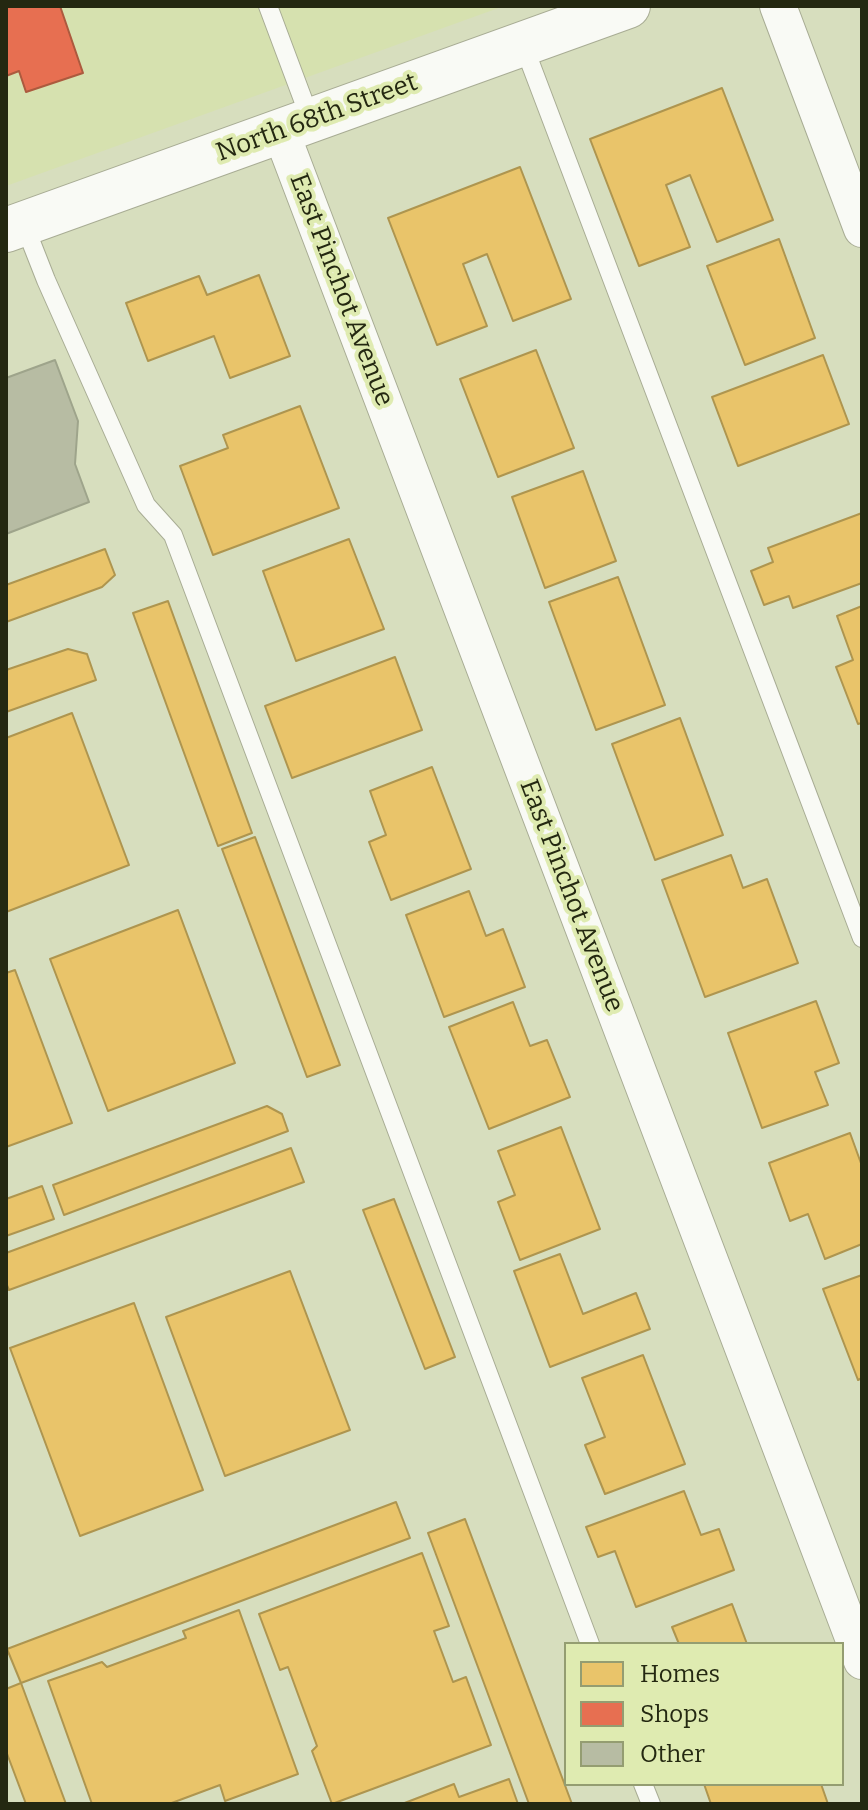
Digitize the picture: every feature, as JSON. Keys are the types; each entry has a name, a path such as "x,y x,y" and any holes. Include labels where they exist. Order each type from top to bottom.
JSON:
{"main road":[{"name":"North 68th Street","path":"15,227 296,126 544,27 628,6"}],"street":[{"path":"778,6 862,229"},
{"name":"East Pinchot Avenue","path":"296,126 862,1661"}],"lane":[{"path":"268,6 296,126"},
{"path":"544,27 862,938"},
{"path":"15,227 46,280 146,505 173,535 589,1642"}],"shaded area":[{"path":"6,6 504,6 6,186"}],"building: Homes":[{"path":"722,88 773,220 717,242 690,175 666,185 690,247 639,266 590,139"},
{"path":"520,167 571,299 513,321 487,254 463,264 487,326 437,345 388,218"},
{"path":"779,239 815,338 745,365 707,266"},
{"path":"259,275 290,356 230,378 214,336 148,361 126,303 199,276 207,295"},
{"path":"536,350 574,448 498,477 460,379"},
{"path":"823,355 849,424 738,466 712,397"},
{"path":"300,406 339,508 213,555 180,466 228,448 223,435"},
{"path":"583,471 616,561 545,588 512,497"},
{"path":"862,513 862,583 793,608 789,596 764,605 751,571 773,562 768,548"},
{"path":"349,539 384,629 296,661 263,571"},
{"path":"105,549 115,575 102,587 6,622 6,585"},
{"path":"618,577 665,705 596,730 549,602"},
{"path":"168,601 252,833 218,846 133,613"},
{"path":"862,606 862,723 858,724 836,667 853,660 837,616"},
{"path":"68,649 87,654 96,680 6,712 6,670"},
{"path":"395,657 422,730 292,778 265,706"},
{"path":"72,713 129,865 6,912 6,738"},
{"path":"680,718 723,835 655,860 612,744"},
{"path":"432,767 471,869 391,900 369,842 386,835 370,791"},
{"path":"255,837 340,1065 307,1077 222,849"},
{"path":"731,855 743,888 767,879 798,963 705,997 662,880"},
{"path":"469,891 486,936 503,929 525,987 444,1017 406,915"},
{"path":"178,910 235,1063 108,1111 50,959"},
{"path":"15,970 72,1123 6,1147 6,973"},
{"path":"816,1001 839,1063 815,1072 828,1105 762,1128 728,1033"},
{"path":"513,1002 530,1046 547,1040 570,1097 489,1129 449,1027"},
{"path":"267,1106 282,1114 288,1131 64,1215 53,1185"},
{"path":"561,1127 600,1229 520,1260 498,1202 515,1195 498,1151"},
{"path":"850,1133 862,1166 862,1244 825,1259 808,1214 790,1221 769,1163"},
{"path":"291,1148 304,1182 9,1290 6,1283 6,1253"},
{"path":"42,1186 54,1219 6,1236 6,1199"},
{"path":"394,1199 455,1357 425,1369 363,1210"},
{"path":"560,1254 583,1314 636,1293 650,1329 550,1367 514,1271"},
{"path":"290,1271 350,1430 225,1476 166,1317"},
{"path":"862,1275 862,1378 858,1380 823,1289"},
{"path":"134,1303 203,1490 80,1536 10,1348"},
{"path":"643,1355 685,1464 605,1494 585,1445 605,1437 582,1378"},
{"path":"684,1491 701,1535 719,1529 734,1570 636,1607 615,1551 598,1557 586,1527"},
{"path":"396,1502 410,1538 21,1683 7,1649"},
{"path":"465,1519 572,1804 529,1804 428,1533"},
{"path":"422,1553 449,1626 434,1631 453,1682 466,1677 491,1745 332,1804 312,1751 317,1746 288,1667 280,1670 259,1614"},
{"path":"732,1604 746,1642 678,1642 672,1627"},
{"path":"239,1610 298,1774 225,1801 220,1785 169,1804 92,1804 48,1681 102,1662 107,1667 186,1638 183,1631"},
{"path":"21,1683 66,1804 26,1804 6,1751 6,1689"},
{"path":"509,1779 518,1804 402,1804 454,1784 459,1797"},
{"path":"705,1786 822,1786 828,1804 711,1804"}],"building: Shops":[{"path":"6,6 60,6 83,73 26,92 19,71 6,76"}],"building: Other":[{"path":"55,360 78,421 75,464 89,502 6,534 6,378"}]}
